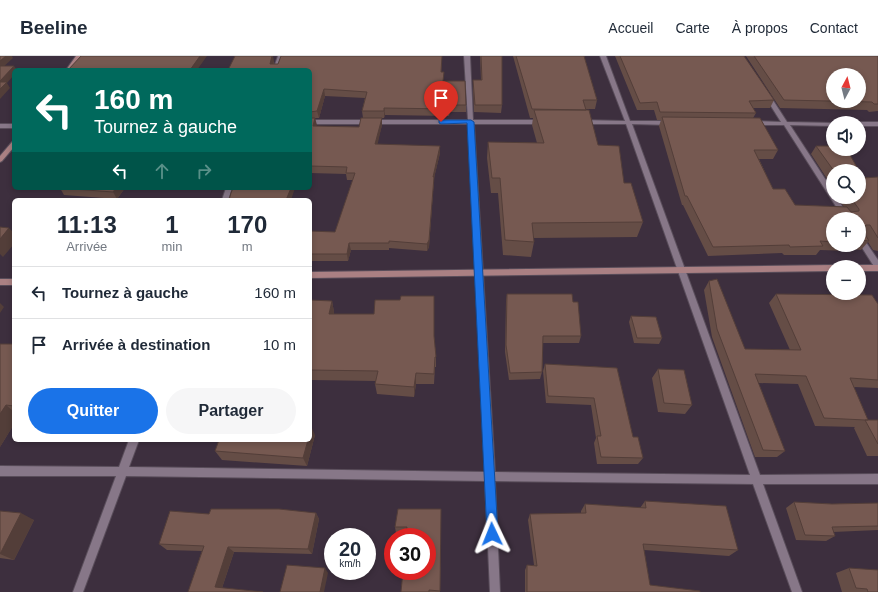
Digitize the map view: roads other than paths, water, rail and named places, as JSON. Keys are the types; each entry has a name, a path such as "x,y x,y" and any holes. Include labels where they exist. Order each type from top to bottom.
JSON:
{"street":[{"path":"70,68 79,56"},
{"path":"277,68 281,56"},
{"path":"467,56 495,592"},
{"path":"603,56 797,592"},
{"path":"762,87 826,186"},
{"path":"312,122 549,122"},
{"path":"573,122 676,123"},
{"path":"747,123 826,124"},
{"path":"866,124 878,124"},
{"path":"0,126 12,126"},
{"path":"0,160 12,145"},
{"path":"866,248 878,267 866,268"},
{"path":"312,276 479,274 680,268 826,268"},
{"path":"0,282 12,282"},
{"path":"78,592 133,442"},
{"path":"0,472 123,471 757,480 878,479"}]}
